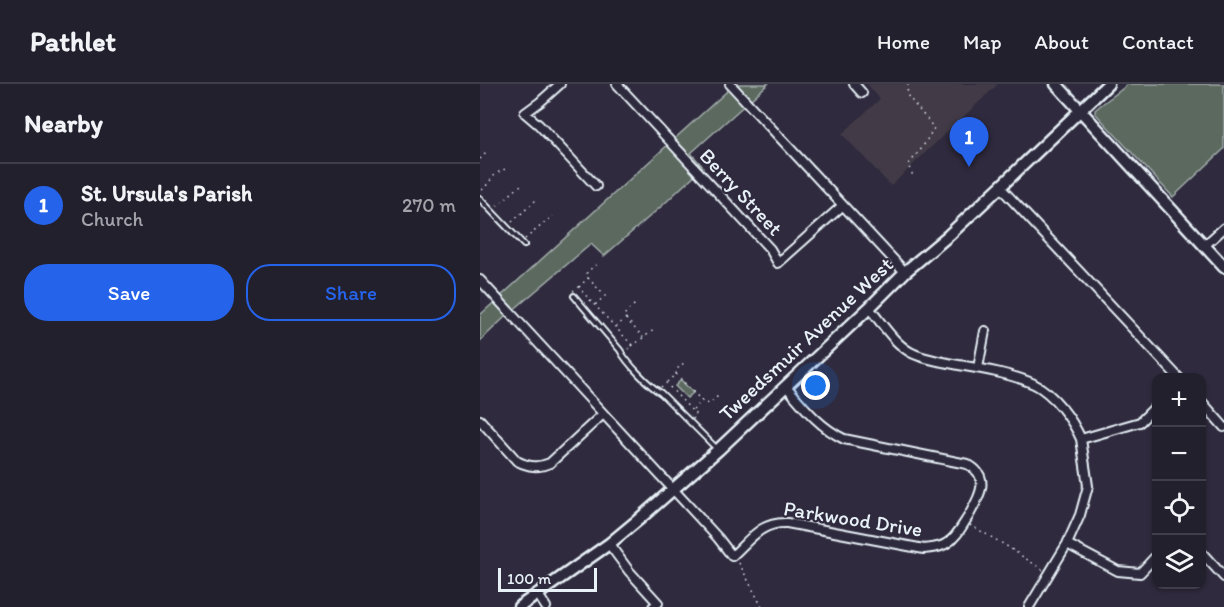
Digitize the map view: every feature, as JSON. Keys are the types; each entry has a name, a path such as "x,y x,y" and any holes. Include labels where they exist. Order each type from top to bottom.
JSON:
{"street":[{"path":"560,84 525,113 596,186"},
{"name":"Berry Street","path":"617,84 770,249 778,263 842,206"},
{"path":"730,84 905,272"},
{"path":"854,84 862,93"},
{"path":"1056,84 1224,267"},
{"name":"Tweedsmuir Avenue West","path":"519,607 609,544 718,450 870,308 905,272 1000,187 1108,84"},
{"path":"1000,187 1174,373"},
{"path":"1204,246 1224,228"},
{"path":"480,279 672,489"},
{"path":"870,308 898,342 911,353 1007,375 1035,385 1065,411 1081,439 1088,486 1080,515 1067,544 1029,607"},
{"path":"978,368 985,331"},
{"name":"Parkwood Drive","path":"672,489 732,556 760,530 767,525 778,523 917,548 931,549 951,541 965,522 982,488 978,473 971,466 844,439 820,424 786,386"},
{"path":"1206,407 1224,427"},
{"path":"1081,439 1140,422 1152,409"},
{"path":"480,420 517,461 534,467 550,463 603,414"},
{"path":"609,544 629,571 658,603 653,607"},
{"path":"1067,544 1119,571 1140,573 1152,560"},
{"path":"1206,557 1224,577"},
{"path":"537,593 546,607"}],"lane":[{"path":"480,199 523,243"},
{"path":"574,296 620,350 624,358 652,388 661,393 718,450"}],"path":[{"path":"908,84 907,96 934,128 908,165 914,178"},
{"path":"480,159 488,151"},
{"path":"482,190 500,170 509,168"},
{"path":"497,206 521,185"},
{"path":"512,222 536,200"},
{"path":"523,243 553,216"},
{"path":"595,305 605,296 586,276 587,272 599,262"},
{"path":"574,296 573,290 588,278"},
{"path":"578,287 632,345"},
{"path":"636,303 624,315 643,337"},
{"path":"615,328 626,318"},
{"path":"626,352 655,329"},
{"path":"656,388 666,383 685,362"},
{"path":"676,374 702,401 709,404 718,396"},
{"path":"666,383 696,415 693,419"},
{"path":"692,411 702,401"},
{"path":"965,522 1049,574"},
{"path":"739,563 762,607"}],"shaded area":[{"path":"867,84 998,84 891,186 842,134 880,99"}],"green space":[{"path":"735,84 768,84 691,153 703,167 604,256 591,244 480,341 480,315"},
{"path":"1128,84 1224,84 1224,149 1173,197 1095,113 1095,110"},
{"path":"681,380 693,393 687,398 675,386"}],"place":[{"name":"St. Ursula's Parish","path":"969,167"}]}
